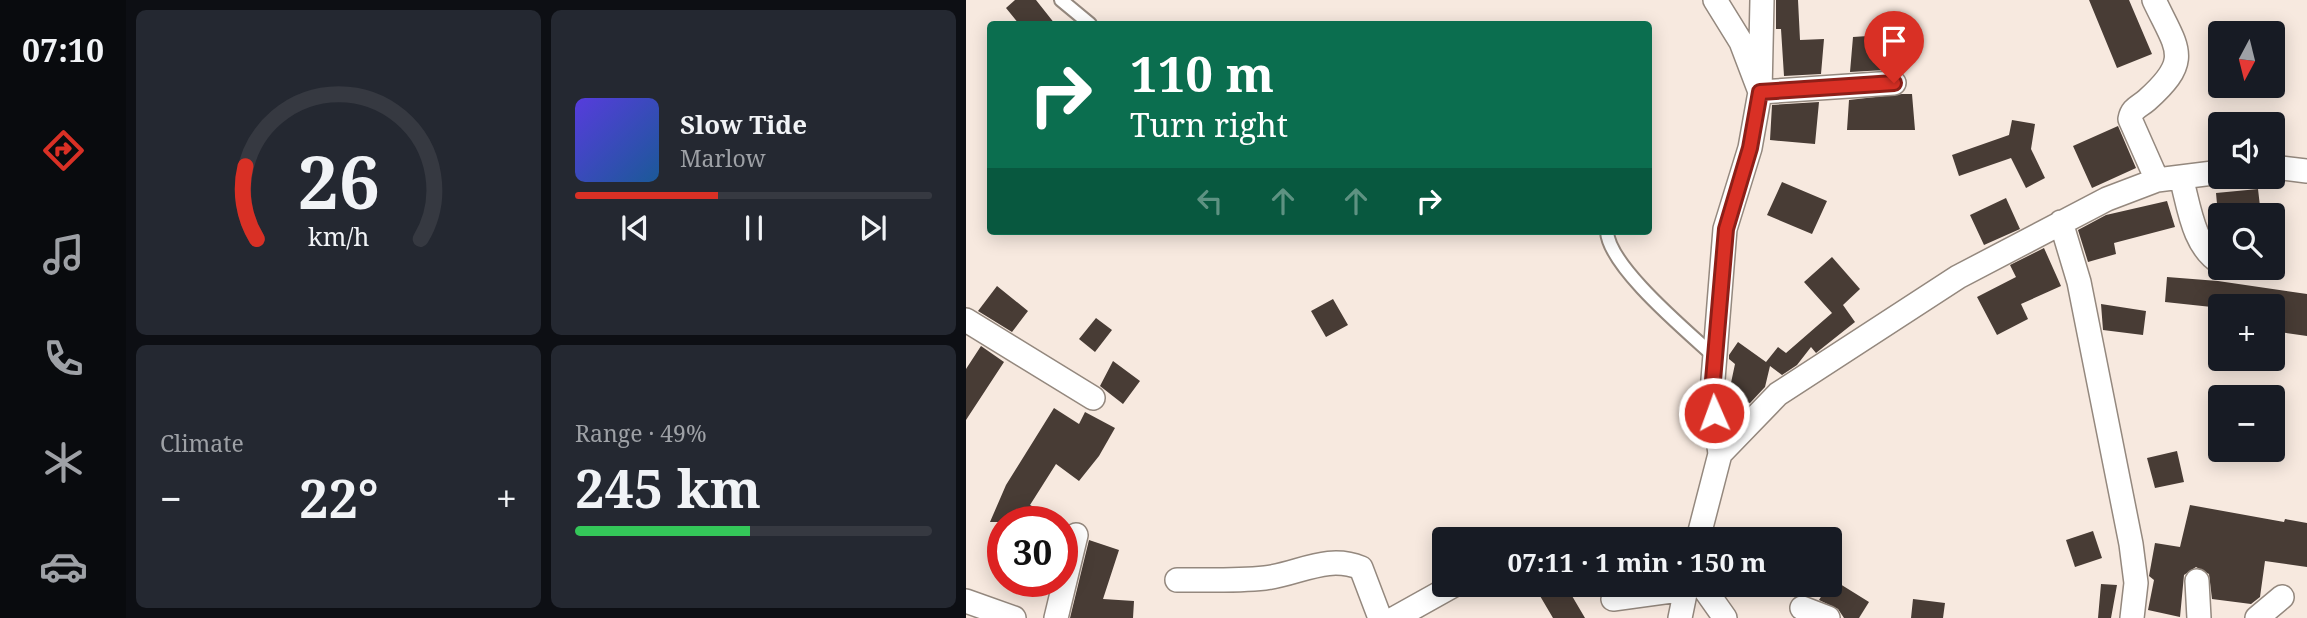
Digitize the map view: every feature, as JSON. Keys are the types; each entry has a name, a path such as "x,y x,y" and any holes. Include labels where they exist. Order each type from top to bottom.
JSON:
{"street":[{"path":"1714,0 1741,42 1760,92"},
{"path":"1701,527 1720,454 1712,392 1726,229 1750,148 1760,92 1762,0"},
{"path":"2154,0 2179,55 2174,73 2165,84 2132,110 2130,119 2157,180"},
{"path":"1760,92 1894,83"},
{"path":"2285,168 2307,171"},
{"path":"1720,454 1779,394 1958,277 2107,199 2157,180 2208,174"},
{"path":"2180,177 2198,237 2208,254"},
{"path":"2061,222 2079,282 2131,544 2136,583 2132,618"},
{"path":"966,320 1093,398"},
{"path":"1177,580 1268,578 1321,564 1345,561 1362,568 1380,618"},
{"path":"2197,581 2199,618"},
{"path":"1056,618 1061,597"},
{"path":"1395,618 1432,597"},
{"path":"1613,599 1625,597"},
{"path":"1680,618 1687,597"},
{"path":"1703,597 1725,618"},
{"path":"2257,618 2282,597"},
{"path":"966,601 1014,618"},
{"path":"1802,608 1828,618"}],"lane":[{"path":"1061,0 1086,21"},
{"path":"1607,235 1607,243 1643,289 1715,358"}],"building":[{"path":"1015,0 1036,0 1053,21 1017,21 1006,8"},
{"path":"1776,0 1798,0 1800,40 1824,39 1821,74 1784,76 1781,29 1776,29"},
{"path":"2089,0 2129,0 2152,54 2117,68"},
{"path":"1883,35 1885,70 1850,72 1853,37"},
{"path":"1912,94 1915,130 1847,130 1849,100"},
{"path":"1819,102 1815,144 1770,140 1772,105"},
{"path":"2012,120 2035,124 2031,149 2045,178 2026,188 2011,158 1959,176 1952,155 2009,135"},
{"path":"2118,126 2136,168 2092,188 2073,146"},
{"path":"1782,182 1827,201 1812,234 1767,215"},
{"path":"2258,189 2260,203 2217,203 2216,193"},
{"path":"2006,198 2020,229 1984,245 1970,215"},
{"path":"2167,201 2175,227 2114,243 2116,254 2088,262 2078,230 2106,215"},
{"path":"2044,248 2061,286 2021,304 2028,319 1997,335 1977,297 2016,277 2010,265"},
{"path":"1832,257 1860,289 1843,305 1855,322 1816,353 1811,347 1797,365 1782,375 1770,366 1765,387 1750,403 1728,397 1735,364 1729,359 1729,355 1738,342 1766,362 1778,347 1786,353 1832,313 1804,282"},
{"path":"2167,277 2218,281 2307,294 2307,336 2285,333 2285,294 2208,294 2208,307 2165,302"},
{"path":"997,286 1028,311 1012,332 978,311"},
{"path":"1333,299 1348,325 1326,337 1311,311"},
{"path":"2101,304 2146,311 2143,335 2103,330"},
{"path":"1096,318 1112,330 1095,352 1079,339"},
{"path":"981,346 1004,362 966,420 966,369"},
{"path":"1113,361 1140,381 1123,404 1100,386"},
{"path":"1054,408 1079,424 1085,412 1115,428 1099,456 1079,481 1056,464 1030,505 1032,506 997,506 1006,485"},
{"path":"2177,451 2184,482 2155,488 2147,458"},
{"path":"2190,505 2284,522 2285,519 2307,523 2307,567 2265,561 2260,597 2251,604 2212,599 2209,574 2196,567 2184,575 2180,617 2148,610 2154,580 2149,576 2155,543 2180,547"},
{"path":"2093,531 2102,558 2075,567 2066,540"},
{"path":"1089,540 1119,550 1103,599 1134,601 1133,618 1070,618 1075,597 1078,597 1078,585"},
{"path":"2101,584 2117,585 2111,618 2098,618"},
{"path":"1842,585 1869,602 1859,618 1844,618 1838,609 1819,600 1821,597 1842,597"},
{"path":"1541,597 1573,597 1585,618 1553,618"},
{"path":"1913,599 1945,603 1943,618 1911,618"}],"route":[{"path":"1714,413 1712,392 1726,229 1750,148 1760,92 1894,83"}]}
